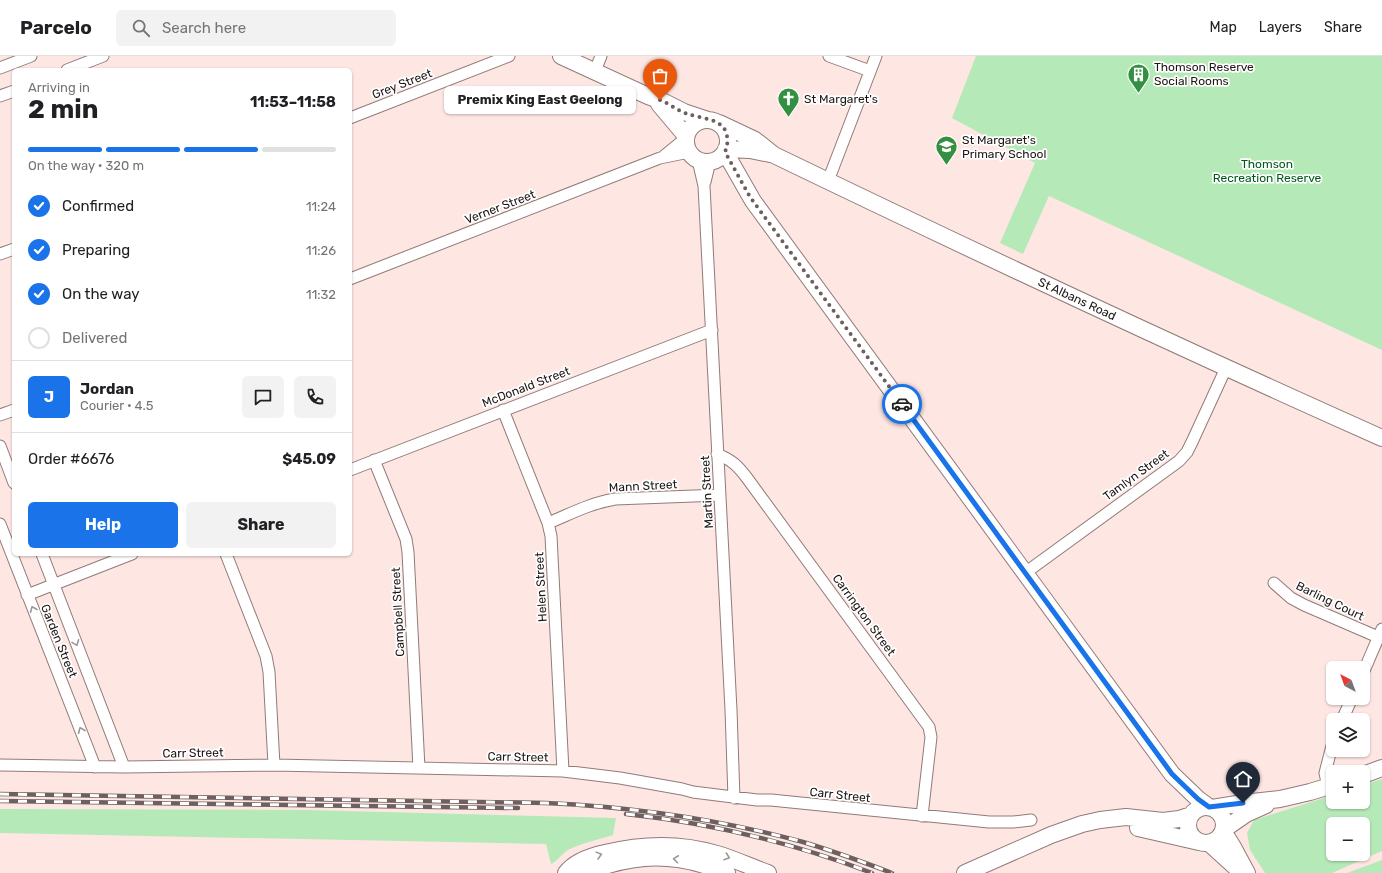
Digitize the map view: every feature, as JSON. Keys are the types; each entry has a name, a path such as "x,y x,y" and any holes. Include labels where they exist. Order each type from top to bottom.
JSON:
{"street":[{"path":"0,68 31,56"},
{"path":"72,68 103,56"},
{"name":"Grey Street","path":"352,117 509,56"},
{"name":"St Albans Road","path":"561,56 654,99 689,114 713,121 755,140 774,155 991,259 1226,368 1382,438"},
{"path":"595,71 601,56"},
{"path":"830,56 870,71"},
{"path":"828,181 876,56"},
{"path":"0,96 12,92"},
{"name":"St Albans Road","path":"654,99 704,151 750,150 774,155"},
{"path":"704,151 728,144 726,132 713,121 697,122 692,125 704,151 750,197 1172,774 1198,799 1217,811 1223,819 1223,830 1247,873"},
{"name":"Verner Street","path":"352,278 660,158 704,151"},
{"name":"Martin Street","path":"704,151 704,184 731,710 734,798"},
{"path":"0,254 12,250"},
{"name":"McDonald Street","path":"352,469 712,330"},
{"name":"Tamlyn Street","path":"1025,573 1179,461 1187,452 1226,368"},
{"name":"Helen Street","path":"503,410 548,523 551,536 563,771"},
{"path":"0,415 12,411"},
{"path":"0,446 12,478"},
{"name":"Carrington Street","path":"718,454 729,459 738,466 929,727 931,737 922,816"},
{"name":"Campbell Street","path":"374,460 406,539 408,552 419,768"},
{"name":"Mann Street","path":"548,523 592,504 603,501 720,495"},
{"name":"Garden Street","path":"0,524 12,556"},
{"name":"Garden Street","path":"12,556 95,767"},
{"name":"Garden Street","path":"43,556 124,767"},
{"path":"27,595 127,556"},
{"path":"227,556 266,656 269,672 274,765"},
{"name":"Barling Court","path":"1274,583 1292,598 1304,605 1380,633"},
{"path":"1368,661 1380,633"},
{"name":"Carr Street","path":"0,765 124,767 274,765 563,771 608,776 734,798 999,822 1031,820"},
{"path":"1370,772 1382,768"},
{"path":"1172,774 1191,815"},
{"path":"1242,873 1204,842 1191,835 1188,825 1194,811 1201,808 1280,799 1326,787"},
{"path":"1051,835 1087,828 1132,827 1204,842 1218,839 1223,830 1250,812 1280,799"},
{"path":"965,873 1051,835 1082,824 1109,819 1132,817 1163,821 1191,815"},
{"path":"566,873 576,863 594,856 630,848 656,846 706,851 760,872"},
{"path":"584,873 624,860 652,857 672,858 712,866 727,873"}],"green space":[{"name":"Thomson Recreation Reserve","path":"976,56 1382,56 1382,350 1049,196 1023,254 1000,243 1035,163 952,118"},
{"path":"1382,779 1382,851 1370,856 1370,817 1326,817 1326,861 1359,861 1332,873 1265,873 1250,850 1247,833 1254,820 1326,797 1326,809 1370,809 1370,783"},
{"path":"0,809 307,810 616,818 613,835 584,843 573,848 551,864 546,844 0,833"},
{"path":"1382,860 1382,873 1347,873"}],"railway":[{"path":"0,794 546,803 579,805 676,815 739,827 803,842 892,873"},
{"path":"0,801 518,808"},
{"path":"626,814 688,823 751,836 812,852 872,873"}],"way so far":[{"path":"660,100 680,111 714,121 723,127 728,138 728,144 725,152 750,197 902,404"}],"place":[{"name":"Thomson Reserve Social Rooms","path":"1139,94"},
{"name":"Premix King East Geelong","path":"660,100"},
{"name":"St Margaret's","path":"789,118"},
{"name":"St Margaret's Primary School","path":"946,166"}],"route":[{"path":"902,404 1172,774 1198,799 1209,807 1212,808 1243,803"}]}
